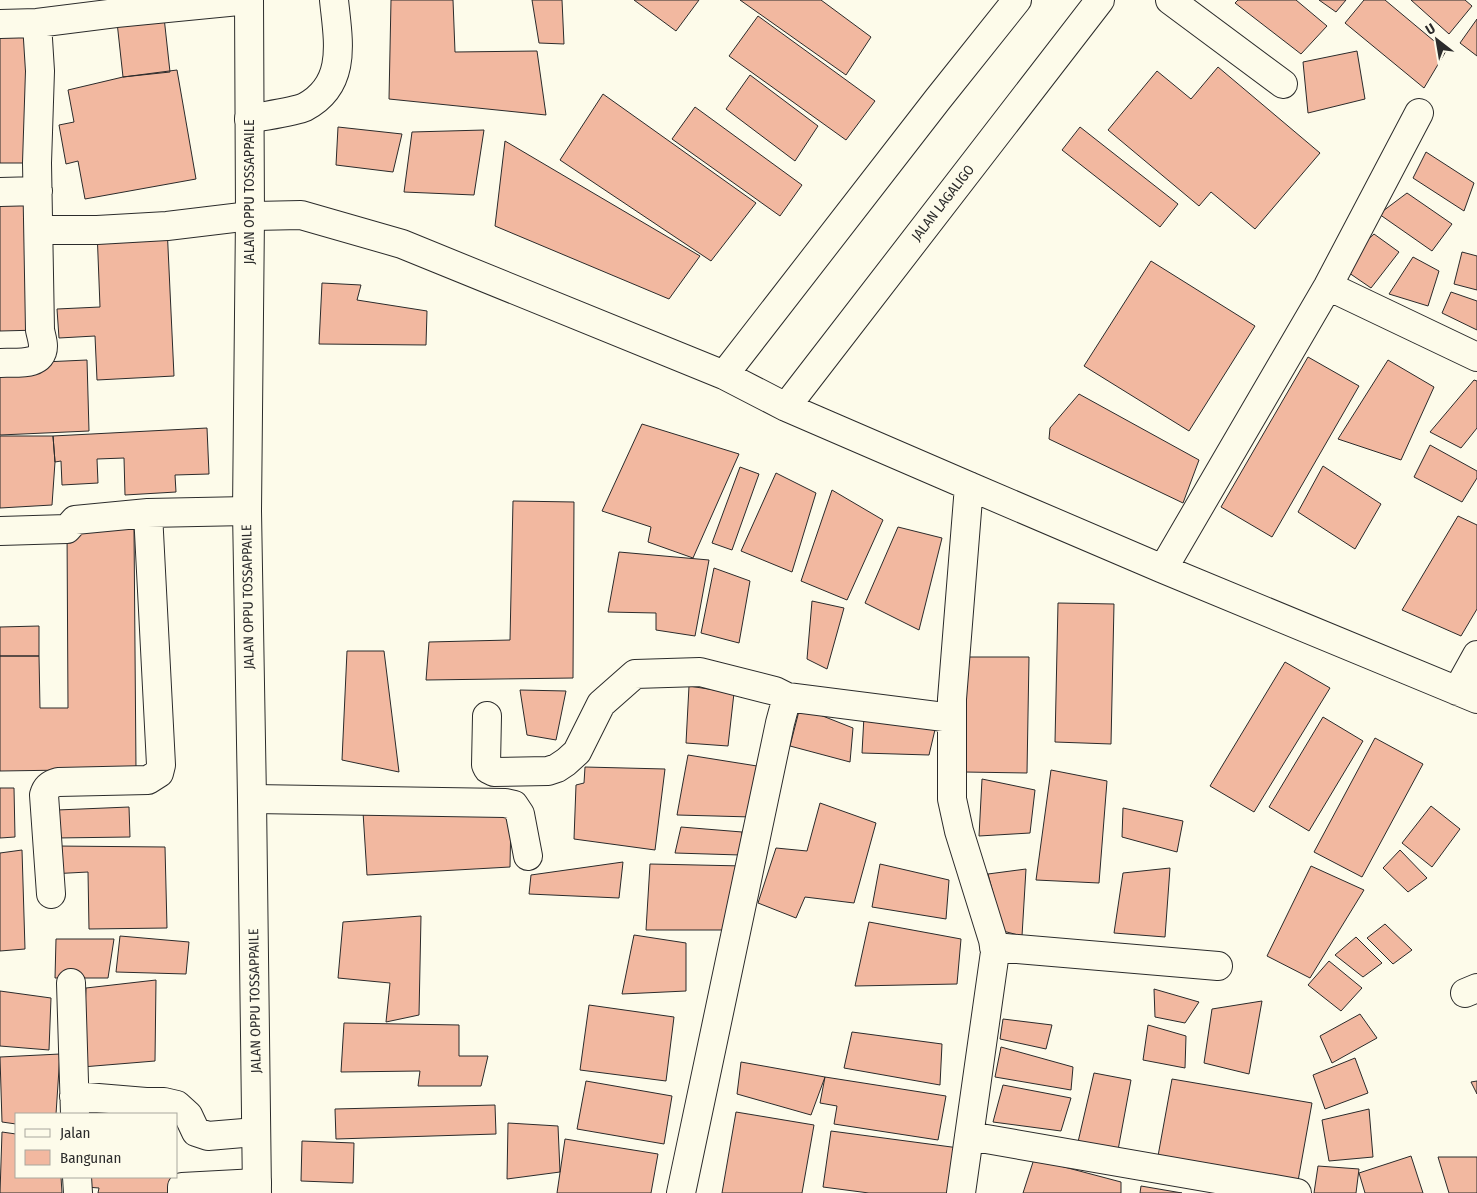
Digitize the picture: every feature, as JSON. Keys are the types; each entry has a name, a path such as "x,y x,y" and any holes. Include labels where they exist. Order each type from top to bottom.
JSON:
{"street":[{"path":"0,24 37,24 116,13 249,0"},
{"name":"JALAN OPPU TOSSAPPAILE","path":"249,0 248,119 250,216 247,511 257,1188"},
{"path":"248,119 304,107 326,91 335,75 338,45 334,0"},
{"path":"724,375 1017,0"},
{"name":"JALAN LAGALIGO","path":"786,407 1100,0"},
{"path":"1170,0 1283,84"},
{"path":"0,363 35,360 41,355 43,346 40,330 37,163 40,71 37,24"},
{"path":"1163,568 1328,286 1419,113"},
{"path":"0,192 38,191"},
{"path":"39,230 96,230 168,226 250,216 301,215 402,244 724,375 786,407 969,486 1467,695 1477,655"},
{"path":"1328,286 1477,357"},
{"path":"961,1193 994,947 955,815 952,798 952,699 969,486"},
{"path":"0,531 67,529 75,520 148,513 247,511"},
{"path":"51,894 44,794 46,788 58,782 148,780 159,774 161,765 148,513"},
{"path":"487,716 486,765 488,769 494,772 548,771 566,762 577,752 601,704 635,674 700,672 775,691 787,697 952,718"},
{"path":"681,1193 787,697"},
{"path":"252,799 505,803 514,805 520,814 528,856"},
{"path":"994,947 1218,966"},
{"path":"71,983 74,1105 164,1102 177,1105 188,1115 196,1132 208,1136 256,1132"},
{"path":"969,1136 1297,1193"},
{"path":"77,1178 78,1193"},
{"path":"182,1193 182,1187 257,1188"}],"building":[{"path":"391,0 453,0 455,52 537,51 546,115 389,99"},
{"path":"532,0 562,0 564,44 539,43"},
{"path":"634,0 699,0 676,31"},
{"path":"740,0 821,0 871,37 846,75"},
{"path":"1238,0 1296,0 1327,26 1301,54 1235,3"},
{"path":"1319,0 1346,0 1336,12"},
{"path":"1364,0 1385,0 1446,51 1424,88 1345,23"},
{"path":"1411,0 1465,0 1472,6 1449,34"},
{"path":"163,8 170,72 123,77 116,13"},
{"path":"758,16 875,101 846,140 729,56"},
{"path":"1477,19 1477,56 1460,43"},
{"path":"37,23 37,163 0,163 0,24"},
{"path":"1357,51 1365,99 1308,113 1303,62"},
{"path":"1218,67 1320,153 1255,229 1211,192 1199,206 1108,130 1157,71 1191,99"},
{"path":"177,70 196,179 85,199 78,161 66,164 59,125 74,122 68,90 123,77"},
{"path":"750,75 818,126 795,161 726,109"},
{"path":"603,94 756,203 711,261 560,160"},
{"path":"695,107 802,185 780,216 672,139"},
{"path":"338,127 402,134 393,172 336,165"},
{"path":"1080,127 1178,204 1160,227 1062,150"},
{"path":"484,130 474,195 404,192 412,132"},
{"path":"505,141 700,256 669,299 495,226"},
{"path":"1426,152 1474,183 1464,211 1413,178"},
{"path":"38,191 40,330 0,331 0,192"},
{"path":"1407,193 1452,224 1432,251 1379,214"},
{"path":"167,226 174,376 97,380 95,336 59,338 57,309 100,307 97,230"},
{"path":"1374,234 1399,252 1371,288 1339,266"},
{"path":"1462,252 1477,256 1477,290 1454,284"},
{"path":"1413,257 1439,271 1428,306 1389,294"},
{"path":"1151,261 1255,326 1189,431 1084,366"},
{"path":"322,283 361,285 357,300 427,311 426,345 319,344"},
{"path":"1451,292 1477,301 1477,330 1442,313"},
{"path":"1308,357 1359,386 1272,537 1221,507"},
{"path":"87,360 89,431 0,435 0,364"},
{"path":"1388,360 1434,387 1401,460 1338,439"},
{"path":"1474,380 1477,381 1477,428 1461,448 1430,432"},
{"path":"1079,394 1199,460 1183,503 1049,439 1050,428"},
{"path":"642,424 739,454 693,558 648,542 651,527 602,511"},
{"path":"207,428 209,474 175,475 176,492 125,495 124,458 97,459 98,483 62,485 61,461 55,462 53,436"},
{"path":"0,436 53,436 55,462 52,505 0,508"},
{"path":"1430,445 1477,471 1477,478 1462,502 1414,477"},
{"path":"1323,466 1381,504 1355,549 1298,512"},
{"path":"740,467 759,474 732,550 712,543"},
{"path":"776,473 816,493 792,572 741,551"},
{"path":"832,490 883,520 847,600 801,581"},
{"path":"513,501 574,502 573,678 426,680 429,642 510,640"},
{"path":"1458,516 1477,525 1477,609 1461,636 1402,610"},
{"path":"898,527 942,538 919,630 865,603"},
{"path":"134,528 136,769 0,771 0,656 39,656 40,708 68,708 67,529"},
{"path":"619,552 709,560 695,636 656,630 656,613 608,612"},
{"path":"714,568 750,581 739,643 701,633"},
{"path":"812,601 844,608 827,669 807,659"},
{"path":"1058,603 1114,604 1111,744 1055,742"},
{"path":"39,626 39,656 0,656 0,627"},
{"path":"347,651 384,651 399,772 342,760"},
{"path":"966,657 1029,657 1027,773 964,772"},
{"path":"1285,662 1330,688 1254,812 1210,786"},
{"path":"689,686 734,693 728,746 686,743"},
{"path":"520,690 566,691 556,740 527,735"},
{"path":"800,707 853,728 850,762 790,746"},
{"path":"864,716 938,717 929,755 862,753"},
{"path":"1323,717 1363,741 1309,831 1269,807"},
{"path":"1375,738 1423,764 1362,877 1314,852"},
{"path":"688,755 757,766 752,817 677,815"},
{"path":"585,767 665,769 655,850 574,839 576,785 584,783"},
{"path":"1051,770 1107,781 1099,883 1036,880"},
{"path":"982,779 1035,790 1030,833 979,836"},
{"path":"0,788 14,788 15,837 0,838"},
{"path":"820,803 876,823 854,903 805,897 796,918 758,903 776,848 807,851"},
{"path":"1431,806 1460,829 1432,867 1402,843"},
{"path":"129,807 130,837 56,838 57,810"},
{"path":"1123,808 1183,821 1177,852 1122,837"},
{"path":"363,812 511,817 510,867 367,875"},
{"path":"681,827 742,832 740,855 675,853"},
{"path":"56,846 165,847 167,928 89,929 88,872 50,874"},
{"path":"22,850 25,949 0,951 0,853"},
{"path":"1400,850 1427,878 1408,892 1383,868"},
{"path":"623,862 619,898 529,894 531,875"},
{"path":"650,864 744,866 729,930 646,930"},
{"path":"880,864 949,880 946,919 872,907"},
{"path":"1311,866 1364,890 1310,978 1267,956"},
{"path":"1170,868 1165,937 1114,933 1123,873"},
{"path":"1026,869 1022,936 1003,931 988,874"},
{"path":"421,916 419,1015 386,1022 390,983 338,978 343,922"},
{"path":"869,922 961,939 957,984 855,986"},
{"path":"1385,924 1412,950 1393,964 1367,938"},
{"path":"634,935 686,943 686,991 622,994"},
{"path":"120,936 189,942 186,974 116,972"},
{"path":"1356,937 1382,963 1363,977 1335,955"},
{"path":"56,939 114,939 108,978 55,978"},
{"path":"1329,961 1362,988 1341,1011 1308,985"},
{"path":"156,980 155,1061 82,1067 86,988"},
{"path":"1154,989 1199,1002 1185,1023 1155,1017"},
{"path":"0,991 51,998 49,1050 0,1046"},
{"path":"1262,1001 1249,1074 1204,1063 1212,1009"},
{"path":"589,1005 674,1017 666,1081 580,1070"},
{"path":"1360,1014 1377,1038 1332,1063 1320,1036"},
{"path":"1003,1019 1052,1025 1046,1049 1000,1039"},
{"path":"344,1023 459,1025 459,1056 488,1056 481,1086 418,1086 420,1071 341,1072"},
{"path":"1148,1025 1186,1036 1185,1068 1143,1060"},
{"path":"852,1032 942,1044 940,1085 844,1068"},
{"path":"1001,1047 1073,1067 1071,1090 995,1077"},
{"path":"60,1054 56,1113 15,1113 15,1124 2,1122 0,1057"},
{"path":"1355,1058 1368,1093 1325,1109 1313,1075"},
{"path":"741,1062 825,1077 811,1115 737,1094"},
{"path":"1094,1073 1131,1080 1118,1150 1078,1142"},
{"path":"825,1077 946,1096 938,1140 834,1124 837,1106 820,1103"},
{"path":"1172,1079 1312,1103 1298,1181 1158,1156"},
{"path":"586,1081 672,1096 664,1144 577,1129"},
{"path":"1477,1081 1477,1094 1471,1082"},
{"path":"1003,1085 1071,1098 1061,1131 993,1122"},
{"path":"495,1105 496,1134 336,1139 335,1109"},
{"path":"1369,1109 1373,1157 1329,1161 1322,1120"},
{"path":"736,1112 814,1125 802,1193 722,1193"},
{"path":"508,1123 558,1126 560,1172 507,1179"},
{"path":"831,1131 959,1148 953,1193 869,1193 823,1187"},
{"path":"2,1132 15,1134 15,1178 61,1178 62,1193 0,1193"},
{"path":"565,1139 658,1154 651,1193 557,1193"},
{"path":"302,1141 354,1143 353,1183 301,1181"},
{"path":"1411,1156 1423,1193 1365,1193 1359,1173"},
{"path":"1438,1157 1477,1157 1477,1193 1449,1193"},
{"path":"1034,1159 1121,1182 1121,1193 1023,1193"},
{"path":"1318,1166 1359,1169 1356,1193 1314,1193"},
{"path":"86,1178 173,1178 173,1193 98,1193 99,1188 86,1187"},
{"path":"1141,1186 1182,1193 1140,1193"}]}
